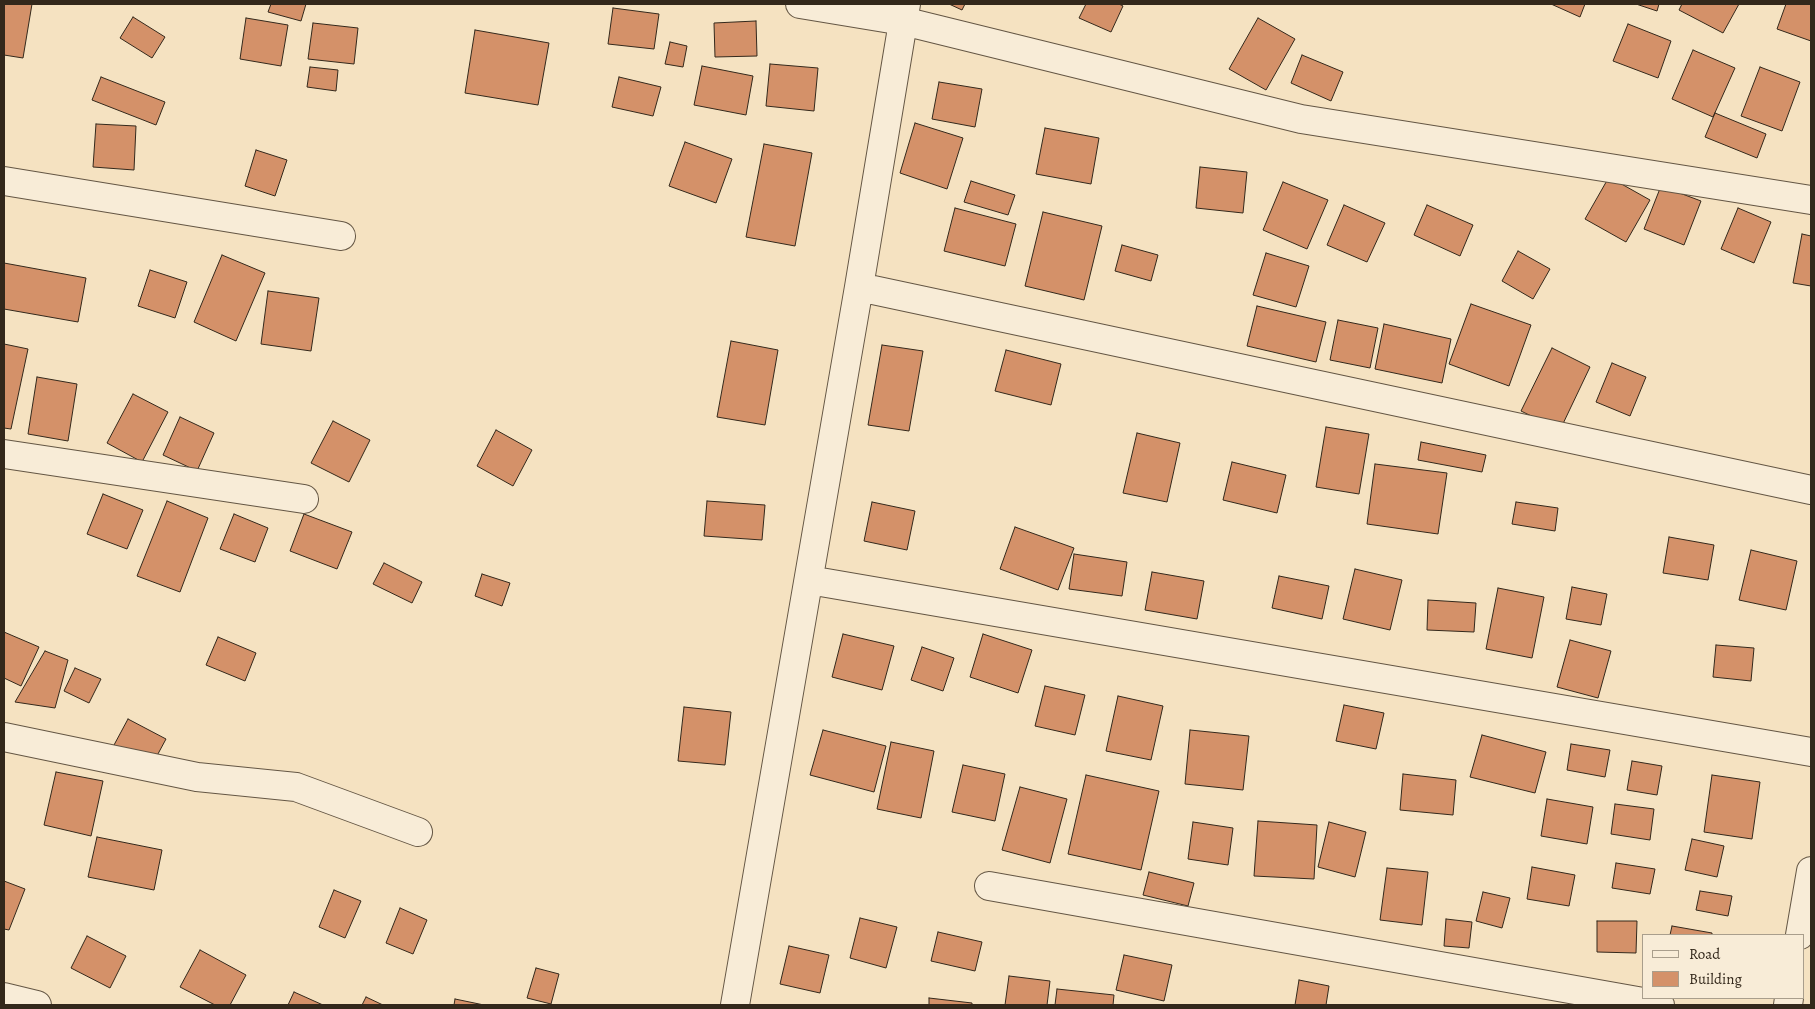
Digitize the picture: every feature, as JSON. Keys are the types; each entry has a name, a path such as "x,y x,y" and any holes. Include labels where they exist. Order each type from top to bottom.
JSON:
{"street":[{"path":"800,4 905,13 1301,119 1811,200"},
{"path":"735,1005 905,13"},
{"path":"4,181 341,236"},
{"path":"859,287 1811,490"},
{"path":"4,454 304,499"},
{"path":"809,580 1811,752"},
{"path":"4,737 197,777 296,787 418,832"},
{"path":"1800,934 1811,871"},
{"path":"989,886 1660,1005"},
{"path":"4,997 37,1005"}],"building":[{"path":"4,4 32,4 23,58 4,55"},
{"path":"271,4 306,4 301,21 268,12"},
{"path":"949,4 965,4 962,10"},
{"path":"1086,4 1119,4 1123,6 1111,32 1079,18"},
{"path":"1551,4 1585,4 1580,17"},
{"path":"1636,4 1659,4 1657,11"},
{"path":"1682,4 1739,4 1723,33 1679,10"},
{"path":"1786,4 1811,4 1811,41 1777,29"},
{"path":"613,8 659,14 654,49 608,44"},
{"path":"133,17 165,37 152,58 120,38"},
{"path":"246,18 288,25 281,66 240,59"},
{"path":"1258,18 1295,39 1266,90 1229,69"},
{"path":"756,21 757,56 715,57 714,23"},
{"path":"313,23 358,28 354,64 308,59"},
{"path":"1628,24 1671,41 1658,78 1613,61"},
{"path":"475,30 549,43 538,105 465,93"},
{"path":"670,42 687,46 683,67 665,64"},
{"path":"1693,50 1735,68 1713,117 1672,99"},
{"path":"1302,55 1343,72 1331,101 1291,83"},
{"path":"770,64 818,68 814,111 766,106"},
{"path":"702,66 753,76 746,115 694,105"},
{"path":"310,67 338,70 336,91 307,87"},
{"path":"1760,67 1800,82 1782,131 1741,116"},
{"path":"101,77 165,102 156,125 92,100"},
{"path":"619,77 661,87 653,116 612,107"},
{"path":"939,82 982,89 975,127 932,119"},
{"path":"1715,113 1766,134 1757,158 1705,137"},
{"path":"915,123 963,138 947,189 900,173"},
{"path":"96,124 136,126 134,170 93,167"},
{"path":"1045,128 1099,138 1091,184 1036,174"},
{"path":"685,142 732,159 716,203 669,186"},
{"path":"764,144 812,153 795,246 746,237"},
{"path":"256,150 287,160 275,196 245,186"},
{"path":"1200,167 1247,172 1243,213 1196,208"},
{"path":"1609,177 1650,200 1626,242 1585,219"},
{"path":"971,181 1015,195 1008,215 964,202"},
{"path":"1283,182 1328,200 1307,249 1263,230"},
{"path":"1661,186 1701,201 1684,245 1644,229"},
{"path":"1344,205 1385,223 1367,262 1327,245"},
{"path":"1427,205 1473,225 1460,256 1414,235"},
{"path":"955,208 1016,224 1005,266 944,251"},
{"path":"1738,208 1771,222 1754,263 1721,249"},
{"path":"1043,212 1102,226 1084,300 1025,286"},
{"path":"1802,234 1811,236 1811,286 1793,283"},
{"path":"1122,245 1158,255 1151,281 1115,271"},
{"path":"1518,251 1550,269 1533,299 1502,281"},
{"path":"1266,253 1309,266 1296,307 1253,295"},
{"path":"222,255 265,273 236,341 194,322"},
{"path":"4,263 86,278 78,322 4,309"},
{"path":"150,270 187,282 175,318 138,306"},
{"path":"268,291 319,298 311,351 261,344"},
{"path":"1471,304 1531,325 1509,386 1449,364"},
{"path":"1257,306 1326,322 1316,362 1247,346"},
{"path":"1338,320 1378,328 1370,368 1330,360"},
{"path":"1384,324 1451,339 1442,383 1375,369"},
{"path":"731,341 778,350 765,425 717,417"},
{"path":"4,344 28,349 11,429 4,428"},
{"path":"882,345 923,351 909,431 868,425"},
{"path":"1552,348 1590,367 1560,430 1521,411"},
{"path":"1006,350 1061,364 1051,405 995,391"},
{"path":"1612,363 1646,377 1630,416 1596,402"},
{"path":"37,377 77,384 68,441 28,434"},
{"path":"133,394 168,412 142,462 107,443"},
{"path":"180,417 214,433 197,471 163,455"},
{"path":"333,421 370,440 349,482 311,463"},
{"path":"1326,427 1369,434 1359,494 1316,487"},
{"path":"496,430 532,450 513,486 477,466"},
{"path":"1137,433 1180,443 1167,502 1123,493"},
{"path":"1421,442 1486,455 1482,472 1418,460"},
{"path":"1232,462 1286,475 1277,513 1223,500"},
{"path":"1375,464 1447,473 1438,534 1367,524"},
{"path":"103,494 143,510 127,549 87,534"},
{"path":"167,501 208,518 180,592 137,576"},
{"path":"707,501 765,505 762,540 704,536"},
{"path":"872,502 915,511 907,550 864,541"},
{"path":"1516,502 1558,508 1555,531 1512,524"},
{"path":"234,514 268,528 255,562 220,549"},
{"path":"304,514 352,532 337,569 290,551"},
{"path":"1015,527 1074,548 1058,590 1000,569"},
{"path":"1669,537 1714,545 1708,580 1663,573"},
{"path":"1751,550 1797,561 1786,610 1739,600"},
{"path":"1074,554 1127,562 1122,596 1069,589"},
{"path":"384,563 422,582 412,603 373,584"},
{"path":"1355,569 1402,580 1390,630 1343,619"},
{"path":"1152,572 1204,581 1197,619 1145,610"},
{"path":"482,574 510,583 502,606 475,596"},
{"path":"1279,576 1329,586 1322,619 1272,608"},
{"path":"1572,587 1607,594 1601,625 1566,619"},
{"path":"1498,588 1544,597 1532,658 1486,649"},
{"path":"1428,600 1476,603 1474,632 1427,630"},
{"path":"4,632 39,647 21,686 4,678"},
{"path":"843,634 894,646 882,690 832,677"},
{"path":"983,634 1032,650 1018,693 970,677"},
{"path":"218,637 256,653 245,681 206,665"},
{"path":"1570,640 1611,651 1598,698 1557,687"},
{"path":"1716,645 1754,648 1751,681 1713,677"},
{"path":"922,647 954,658 943,691 911,680"},
{"path":"45,651 68,660 55,708 15,702"},
{"path":"75,668 101,679 89,703 64,691"},
{"path":"1045,686 1085,695 1075,735 1035,726"},
{"path":"1118,696 1163,706 1151,760 1106,751"},
{"path":"1344,705 1384,713 1376,749 1336,741"},
{"path":"684,707 731,712 725,765 678,761"},
{"path":"128,719 166,739 152,765 114,745"},
{"path":"823,730 886,746 874,792 810,775"},
{"path":"1190,730 1249,736 1243,790 1185,784"},
{"path":"1482,735 1546,752 1535,793 1470,777"},
{"path":"891,742 934,751 921,818 877,809"},
{"path":"1571,744 1610,750 1605,777 1567,770"},
{"path":"1632,761 1662,766 1657,795 1627,790"},
{"path":"963,765 1005,774 995,821 952,812"},
{"path":"56,772 103,781 91,836 44,825"},
{"path":"1403,774 1456,780 1453,815 1400,810"},
{"path":"1086,775 1159,791 1141,870 1068,854"},
{"path":"1712,775 1760,782 1752,839 1704,832"},
{"path":"1020,787 1067,799 1050,863 1002,850"},
{"path":"1547,799 1593,807 1587,844 1541,836"},
{"path":"1615,804 1654,809 1650,840 1611,834"},
{"path":"1258,821 1317,825 1314,879 1254,876"},
{"path":"1193,822 1233,828 1228,865 1188,859"},
{"path":"1329,822 1366,832 1355,877 1318,867"},
{"path":"97,837 162,850 154,890 88,877"},
{"path":"1692,839 1724,846 1717,877 1685,870"},
{"path":"1616,863 1655,869 1650,894 1612,888"},
{"path":"1532,867 1575,875 1569,906 1527,899"},
{"path":"1387,868 1428,872 1422,925 1380,920"},
{"path":"1149,872 1194,883 1188,906 1143,895"},
{"path":"4,881 25,889 9,930 4,929"},
{"path":"334,890 361,901 345,938 319,927"},
{"path":"1700,891 1732,896 1728,916 1696,910"},
{"path":"1483,892 1510,898 1502,928 1476,921"},
{"path":"400,908 427,920 413,954 386,943"},
{"path":"860,918 897,927 886,968 850,958"},
{"path":"1446,919 1472,922 1469,948 1444,946"},
{"path":"1597,921 1637,921 1636,953 1597,952"},
{"path":"1672,926 1712,933 1712,934 1670,934"},
{"path":"938,932 982,942 975,971 931,961"},
{"path":"87,936 126,956 110,988 71,968"},
{"path":"789,946 829,955 820,993 780,984"},
{"path":"200,950 246,975 230,1005 215,1005 180,987"},
{"path":"1124,955 1172,965 1164,1001 1116,990"},
{"path":"536,968 559,974 551,1004 527,998"},
{"path":"1009,976 1050,981 1047,1005 1005,1005"},
{"path":"1299,980 1329,986 1326,1005 1295,1005"},
{"path":"1057,989 1114,995 1113,1005 1055,1005"},
{"path":"294,992 323,1005 288,1005"},
{"path":"366,997 383,1005 362,1005"},
{"path":"929,998 972,1003 972,1005 929,1005"},
{"path":"455,999 484,1005 454,1005"}]}
